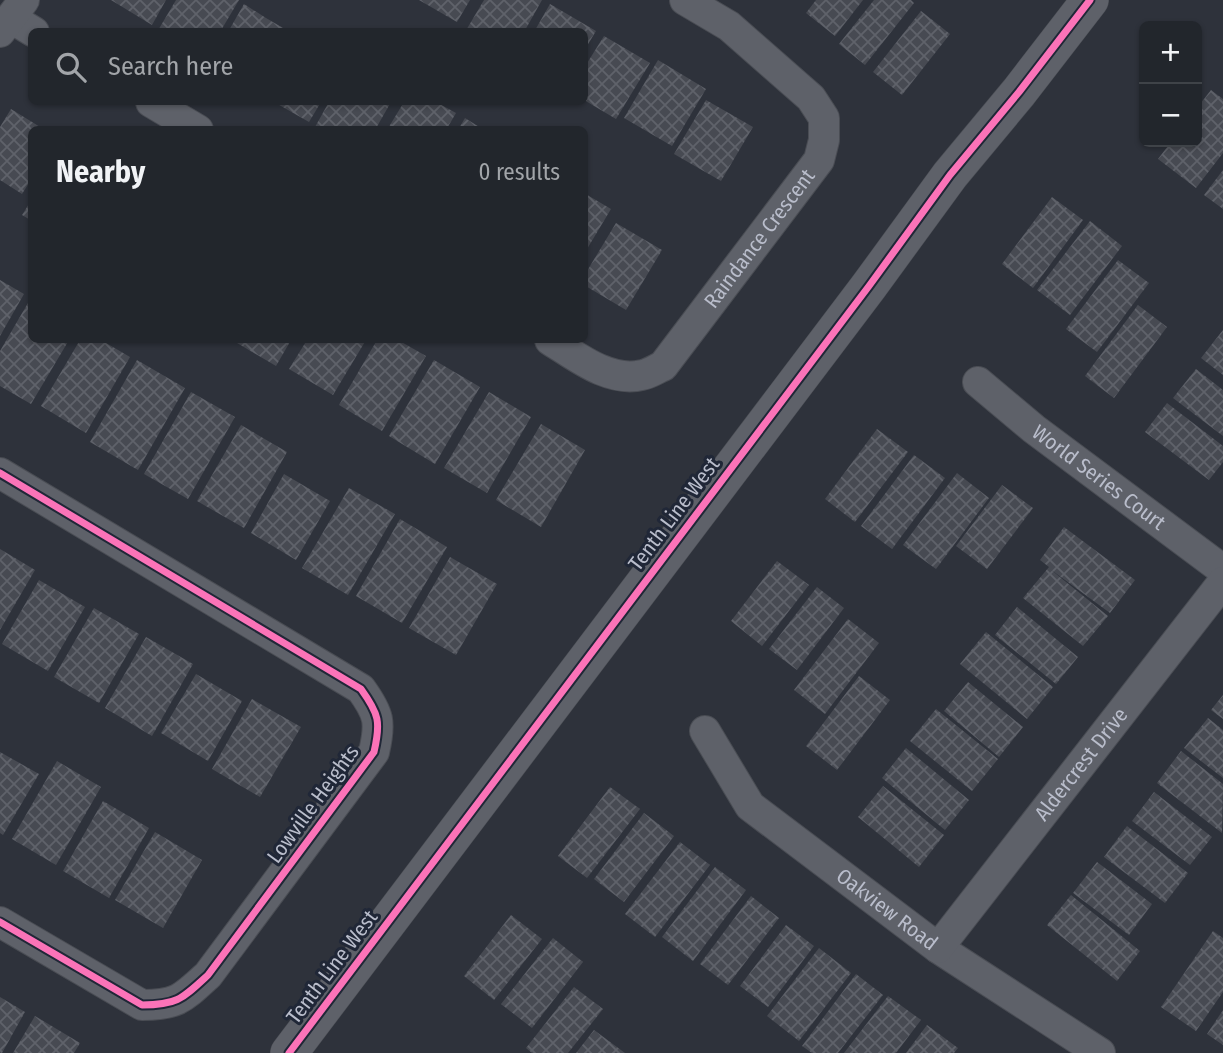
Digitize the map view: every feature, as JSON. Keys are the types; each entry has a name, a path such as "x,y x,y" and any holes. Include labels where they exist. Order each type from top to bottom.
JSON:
{"street":[{"name":"Raindance Crescent","path":"555,343 601,370 623,377 643,375 663,366 818,160 824,140 824,118 811,98 729,26 684,0"},
{"name":"Tenth Line West","path":"289,1053 950,175 1019,93 1090,0"},
{"path":"156,105 191,126"},
{"name":"World Series Court","path":"978,382 1034,429 1223,570"},
{"name":"Lowville Heights","path":"0,473 361,689 375,708 379,731 374,752 208,975 183,998 164,1005 142,1005 0,922"},
{"name":"Aldercrest Drive","path":"939,948 1223,582"},
{"name":"Oakview Road","path":"705,731 750,806 939,948 1100,1053"}],"building":[{"path":"111,0 166,0 152,25"},
{"path":"176,0 239,0 222,28 159,28"},
{"path":"419,0 470,0 457,22"},
{"path":"484,0 542,0 526,28 467,28"},
{"path":"816,0 863,0 835,36 806,13"},
{"path":"874,0 911,0 914,3 865,65 839,44"},
{"path":"244,4 283,28 230,28"},
{"path":"550,4 596,31 588,44 588,28 536,28"},
{"path":"921,11 950,34 902,95 873,72"},
{"path":"604,36 650,63 616,119 588,102 588,62"},
{"path":"658,60 706,89 672,146 624,118"},
{"path":"1211,90 1223,99 1223,153 1196,188 1158,159 1167,147 1202,147 1202,102"},
{"path":"706,100 753,127 721,181 674,154"},
{"path":"279,105 319,105 309,122"},
{"path":"327,105 389,105 377,126 316,126"},
{"path":"402,105 441,105 456,113 448,126 389,126"},
{"path":"11,109 39,126 28,126 28,184 22,194 0,180 0,127"},
{"path":"465,118 478,126 460,126"},
{"path":"1223,170 1223,209 1204,195"},
{"path":"588,195 611,209 588,247"},
{"path":"1052,197 1083,220 1033,288 1002,264"},
{"path":"28,205 28,219 22,215"},
{"path":"1090,221 1122,246 1070,315 1037,290"},
{"path":"616,223 662,250 626,310 588,287 588,269"},
{"path":"1118,260 1149,283 1097,352 1066,329"},
{"path":"0,280 24,294 0,336"},
{"path":"28,303 28,343 67,343 31,404 0,386 0,351"},
{"path":"1138,305 1167,327 1114,398 1085,376"},
{"path":"1223,330 1223,375 1201,358"},
{"path":"78,343 106,343 130,357 86,433 41,406"},
{"path":"237,343 289,343 276,366"},
{"path":"305,343 364,343 333,395 289,369"},
{"path":"375,343 403,343 426,356 382,431 339,405"},
{"path":"137,360 185,388 138,470 90,442"},
{"path":"434,360 480,387 435,464 389,436"},
{"path":"1196,369 1223,390 1223,436 1173,398"},
{"path":"191,392 235,417 188,499 144,474"},
{"path":"489,392 531,417 487,493 444,468"},
{"path":"1167,403 1223,446 1223,462 1209,480 1145,432"},
{"path":"541,424 585,450 541,527 496,500"},
{"path":"241,425 287,452 244,528 197,501"},
{"path":"877,429 908,452 855,522 825,499"},
{"path":"914,455 945,478 892,549 861,526"},
{"path":"957,473 989,498 936,569 903,545"},
{"path":"284,474 330,501 296,560 251,533"},
{"path":"1002,485 1033,508 987,569 956,546"},
{"path":"349,488 395,514 348,595 302,568"},
{"path":"400,519 447,547 402,623 356,596"},
{"path":"1064,527 1135,580 1110,613 1050,569 1108,616 1083,646 1023,598 1049,567 1040,560"},
{"path":"0,549 35,570 0,630"},
{"path":"450,557 497,584 456,655 409,628"},
{"path":"777,561 809,585 762,646 731,621"},
{"path":"39,580 85,607 48,671 2,644"},
{"path":"817,587 844,608 797,670 769,649"},
{"path":"1017,607 1078,657 1056,684 995,635"},
{"path":"94,608 139,634 99,703 54,677"},
{"path":"848,619 879,643 825,714 794,690"},
{"path":"986,632 1053,687 1027,719 960,664"},
{"path":"146,637 193,664 152,736 105,708"},
{"path":"196,674 242,701 208,761 161,733"},
{"path":"859,676 890,700 837,770 806,746"},
{"path":"968,682 1023,727 999,757 944,711"},
{"path":"1223,695 1223,719 1211,710"},
{"path":"252,699 301,727 260,797 212,769"},
{"path":"936,709 998,759 972,791 910,741"},
{"path":"1208,718 1223,730 1223,778 1184,748"},
{"path":"906,748 969,800 945,830 882,778"},
{"path":"1181,751 1223,784 1222,833 1157,783"},
{"path":"0,752 39,774 3,835 0,833"},
{"path":"57,761 101,787 56,865 12,839"},
{"path":"883,786 944,835 919,867 858,817"},
{"path":"610,787 640,809 587,878 558,856"},
{"path":"1154,792 1212,837 1190,865 1132,821"},
{"path":"103,801 149,828 109,898 63,871"},
{"path":"644,813 674,836 624,902 594,879"},
{"path":"1127,826 1188,873 1165,903 1104,857"},
{"path":"155,832 202,860 163,928 115,900"},
{"path":"680,842 710,865 655,937 625,914"},
{"path":"1097,862 1152,904 1129,935 1073,893"},
{"path":"715,867 746,890 693,961 662,937"},
{"path":"1071,895 1140,951 1117,981 1047,925"},
{"path":"751,896 779,918 728,985 700,964"},
{"path":"511,915 542,939 494,1000 464,976"},
{"path":"786,925 814,946 768,1007 740,986"},
{"path":"1213,931 1223,938 1223,992 1196,1031 1161,1007"},
{"path":"553,938 583,962 532,1028 501,1004"},
{"path":"819,948 851,973 799,1041 767,1016"},
{"path":"856,974 883,995 838,1053 812,1053 802,1046"},
{"path":"574,987 603,1009 568,1053 532,1053 526,1048"},
{"path":"888,996 921,1020 896,1053 844,1053"},
{"path":"0,997 25,1012 2,1053 0,1053"},
{"path":"1223,1010 1223,1045 1207,1034"},
{"path":"35,1016 80,1043 74,1053 13,1053"},
{"path":"927,1025 958,1048 954,1053 906,1053"},
{"path":"594,1030 625,1053 576,1053"}],"cycle path":[{"path":"289,1053 950,175 1090,0"},
{"path":"0,473 361,689 372,705 378,725 374,752 208,975 178,999 163,1004 142,1005 0,922"}]}
